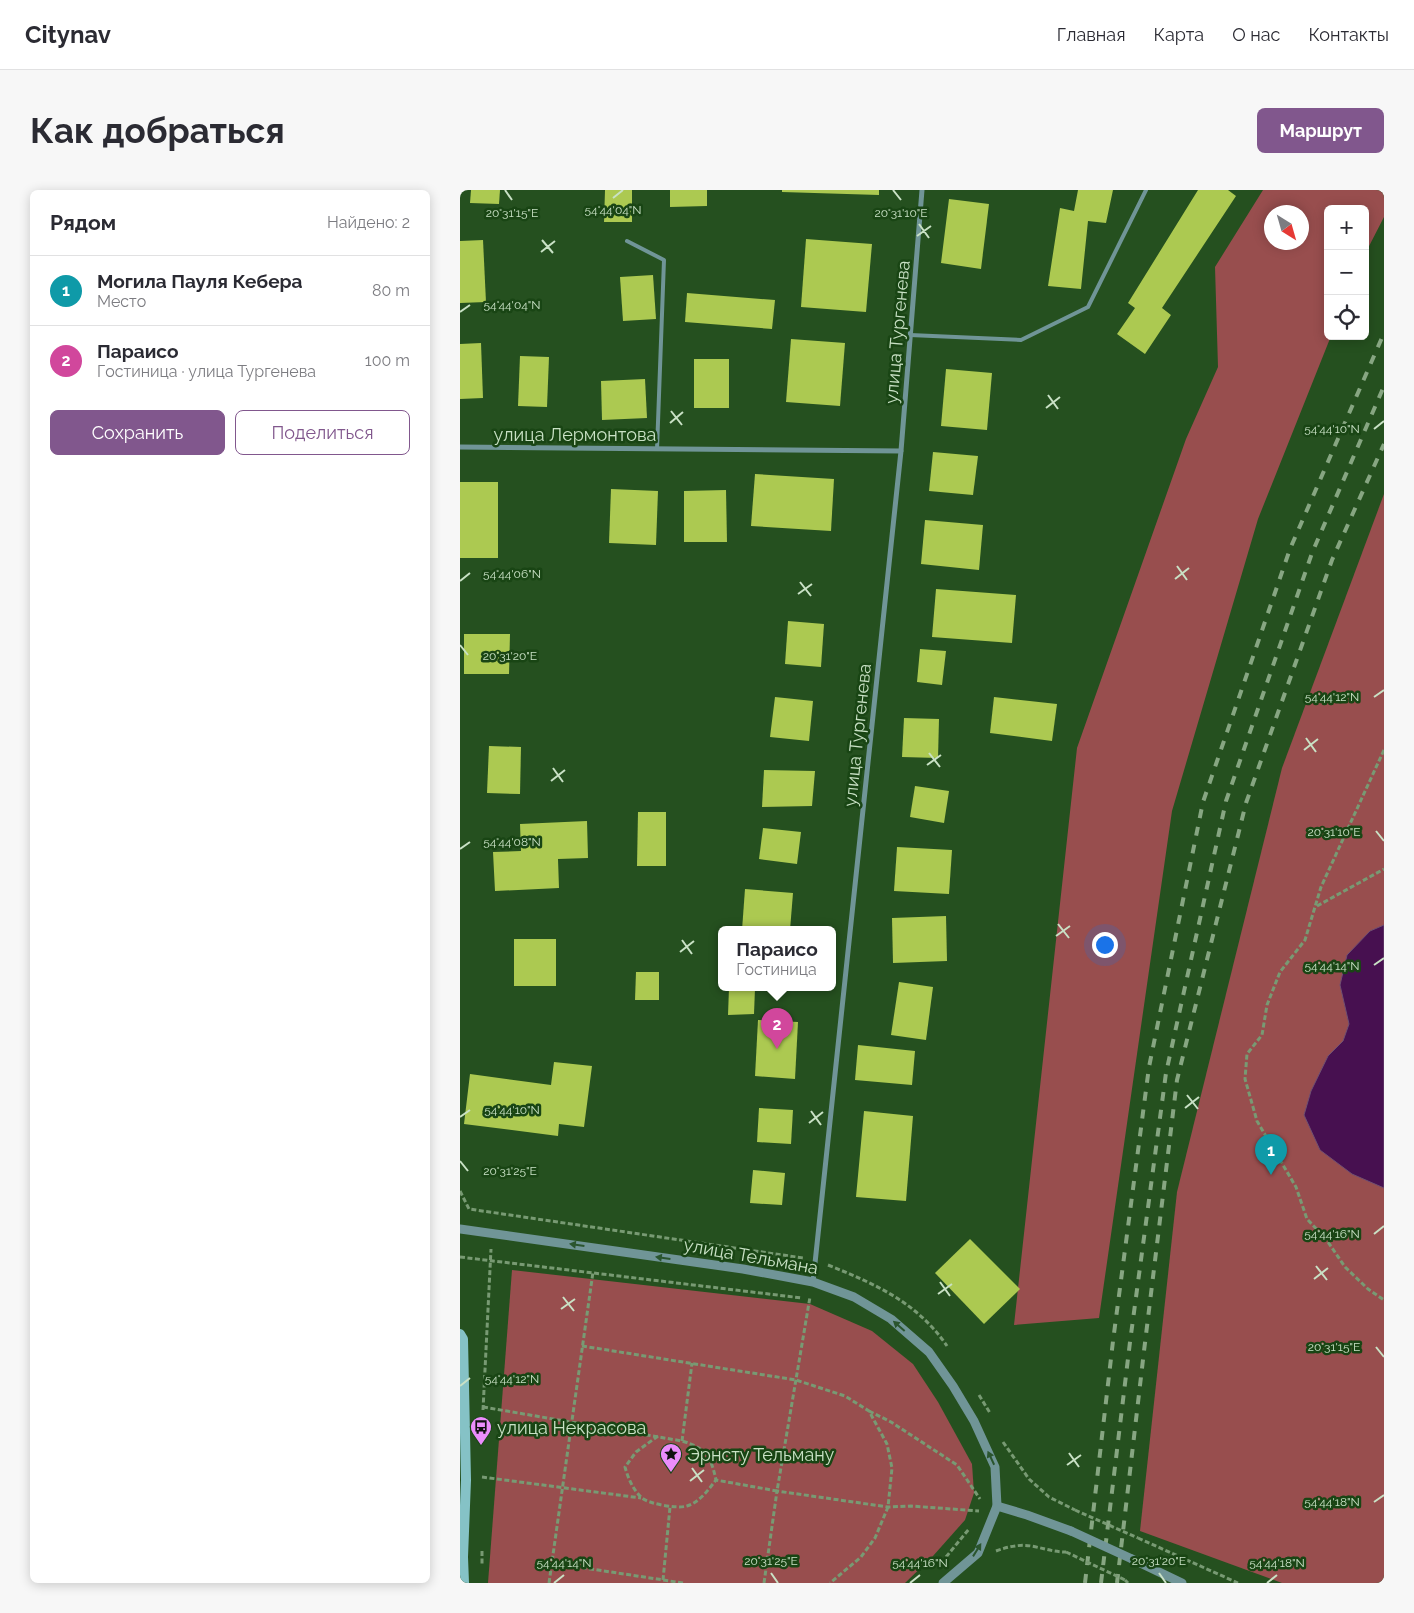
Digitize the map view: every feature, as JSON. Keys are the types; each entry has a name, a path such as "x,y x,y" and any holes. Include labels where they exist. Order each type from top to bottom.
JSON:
{"main road":[{"path":"460,1334 463,1339 466,1480 463,1557 464,1583"}],"street":[{"name":"улица Тургенева","path":"813,1282 900,451 922,190"},
{"name":"улица Лермонтова","path":"460,447 900,451"},
{"name":"улица Тельмана","path":"460,1229 734,1268 813,1282 854,1297 891,1319 929,1352 953,1386 974,1421 995,1467 997,1506 978,1553 943,1583"},
{"path":"997,1506 1071,1531 1182,1583"}],"lane":[{"path":"910,335 1022,340 1088,307 1146,190"},
{"path":"627,241 664,260 657,449"}],"path":[{"path":"1384,750 1321,886 1305,940 1280,972 1266,1005 1262,1035 1247,1054 1245,1079 1257,1121 1296,1187 1308,1219 1326,1239 1345,1266 1368,1289 1384,1300"},
{"path":"1316,906 1384,869"},
{"path":"460,1192 469,1209 816,1260 886,1290 917,1312 948,1348"},
{"path":"483,1416 492,1233 495,1212"},
{"path":"460,1257 816,1301"},
{"path":"549,1583 593,1272"},
{"path":"764,1583 777,1491 813,1282"},
{"path":"582,1346 796,1380 845,1396 869,1412 891,1422 957,1465 981,1501"},
{"path":"682,1441 692,1364"},
{"path":"977,1391 994,1421"},
{"path":"483,1407 658,1436 696,1445 707,1454 716,1480"},
{"path":"830,1583 861,1557 875,1538 888,1506 892,1468 887,1444 869,1412"},
{"path":"641,1498 629,1480 625,1467 636,1452 658,1436"},
{"path":"1001,1436 1004,1444 1029,1479 1049,1497 1238,1583"},
{"path":"482,1469 482,1486"},
{"path":"482,1476 641,1498 670,1507 688,1506 704,1495 716,1480"},
{"path":"716,1480 777,1491 888,1506 979,1511"},
{"path":"977,1518 981,1492"},
{"path":"663,1580 670,1507"},
{"path":"941,1563 972,1525"},
{"path":"482,1544 482,1573"},
{"path":"989,1554 1007,1547 1029,1545 1054,1552 1066,1552 1127,1582"},
{"path":"552,1562 683,1583"}],"shaded area":[{"path":"1263,190 1384,190 1384,217 1369,246 1369,205 1324,205 1324,340 1329,340 1258,519 1172,811 1099,1318 1014,1325 1077,748 1186,439 1218,367 1215,267"},
{"path":"1384,494 1384,1583 1282,1583 1140,1531 1177,1192 1282,768"},
{"path":"1384,925 1384,1188 1352,1174 1320,1150 1304,1115 1311,1091 1328,1056 1343,1041 1349,1024 1340,985 1347,955 1370,931"},
{"path":"512,1270 810,1304 872,1331 913,1364 938,1402 972,1464 974,1493 965,1520 933,1556 905,1583 488,1583"}],"building":[{"path":"471,190 500,190 499,204 470,203"},
{"path":"605,190 632,190 632,222 604,222"},
{"path":"670,190 707,190 707,206 670,207"},
{"path":"782,190 879,190 879,195 782,192"},
{"path":"1078,190 1113,190 1106,223 1088,221 1081,289 1048,286 1060,208 1074,211"},
{"path":"1198,190 1228,190 1236,196 1162,308 1171,315 1145,354 1117,334 1135,308 1128,303"},
{"path":"949,199 989,204 981,269 941,263"},
{"path":"806,239 872,244 866,312 801,307"},
{"path":"483,240 486,302 460,303 460,241"},
{"path":"653,275 656,319 623,321 620,277"},
{"path":"687,293 775,300 772,329 685,322"},
{"path":"791,339 845,343 840,406 786,402"},
{"path":"481,343 483,398 460,399 460,344"},
{"path":"520,356 549,357 547,407 518,406"},
{"path":"694,359 729,359 729,408 694,408"},
{"path":"946,369 992,373 987,430 941,426"},
{"path":"645,379 647,418 602,420 601,381"},
{"path":"933,452 978,456 973,495 929,491"},
{"path":"755,474 834,479 831,531 751,526"},
{"path":"460,482 498,482 498,558 460,558"},
{"path":"611,489 658,491 656,545 609,543"},
{"path":"726,490 727,542 684,542 684,491"},
{"path":"925,520 983,525 979,570 921,564"},
{"path":"936,589 1016,595 1012,643 932,637"},
{"path":"788,621 824,624 821,667 785,664"},
{"path":"464,634 510,634 509,674 464,674"},
{"path":"920,649 946,651 942,685 917,682"},
{"path":"775,697 813,701 809,741 770,737"},
{"path":"994,697 1057,704 1052,741 990,733"},
{"path":"904,718 939,719 938,758 902,757"},
{"path":"489,746 521,747 520,794 487,793"},
{"path":"764,770 815,771 812,806 762,807"},
{"path":"915,786 949,791 944,823 910,817"},
{"path":"638,812 666,812 666,866 637,866"},
{"path":"587,821 588,858 558,859 559,888 495,891 493,852 521,851 520,824"},
{"path":"763,828 801,832 797,864 759,859"},
{"path":"897,847 952,850 949,894 894,891"},
{"path":"745,889 793,893 790,926 742,926"},
{"path":"946,916 947,961 893,963 892,918"},
{"path":"514,939 556,939 556,986 514,986"},
{"path":"636,972 659,972 659,1000 635,1000"},
{"path":"899,982 933,987 926,1040 891,1035"},
{"path":"729,991 755,991 754,1014 728,1015"},
{"path":"758,1020 798,1022 795,1079 755,1076"},
{"path":"858,1045 915,1051 912,1085 855,1080"},
{"path":"554,1062 592,1066 584,1127 559,1124 558,1136 464,1124 470,1074 551,1085"},
{"path":"759,1108 793,1110 791,1144 757,1142"},
{"path":"864,1111 913,1116 906,1201 856,1197"},
{"path":"753,1170 785,1173 782,1205 750,1203"},
{"path":"970,1239 1020,1289 984,1324 935,1273"}],"railway":[{"path":"1085,1583 1113,1341 1149,1067 1203,802 1290,549 1384,333"},
{"path":"1101,1583 1130,1342 1166,1073 1226,801 1312,553 1384,386"},
{"path":"1117,1583 1177,1080 1246,803 1332,560 1384,444"}],"place":[{"name":"Параисо","path":"777,1049"},
{"name":"Могила Пауля Кебера","path":"1271,1175"},
{"name":"улица Некрасова","path":"481,1446"},
{"name":"Эрнсту Тельману","path":"671,1473"}]}
